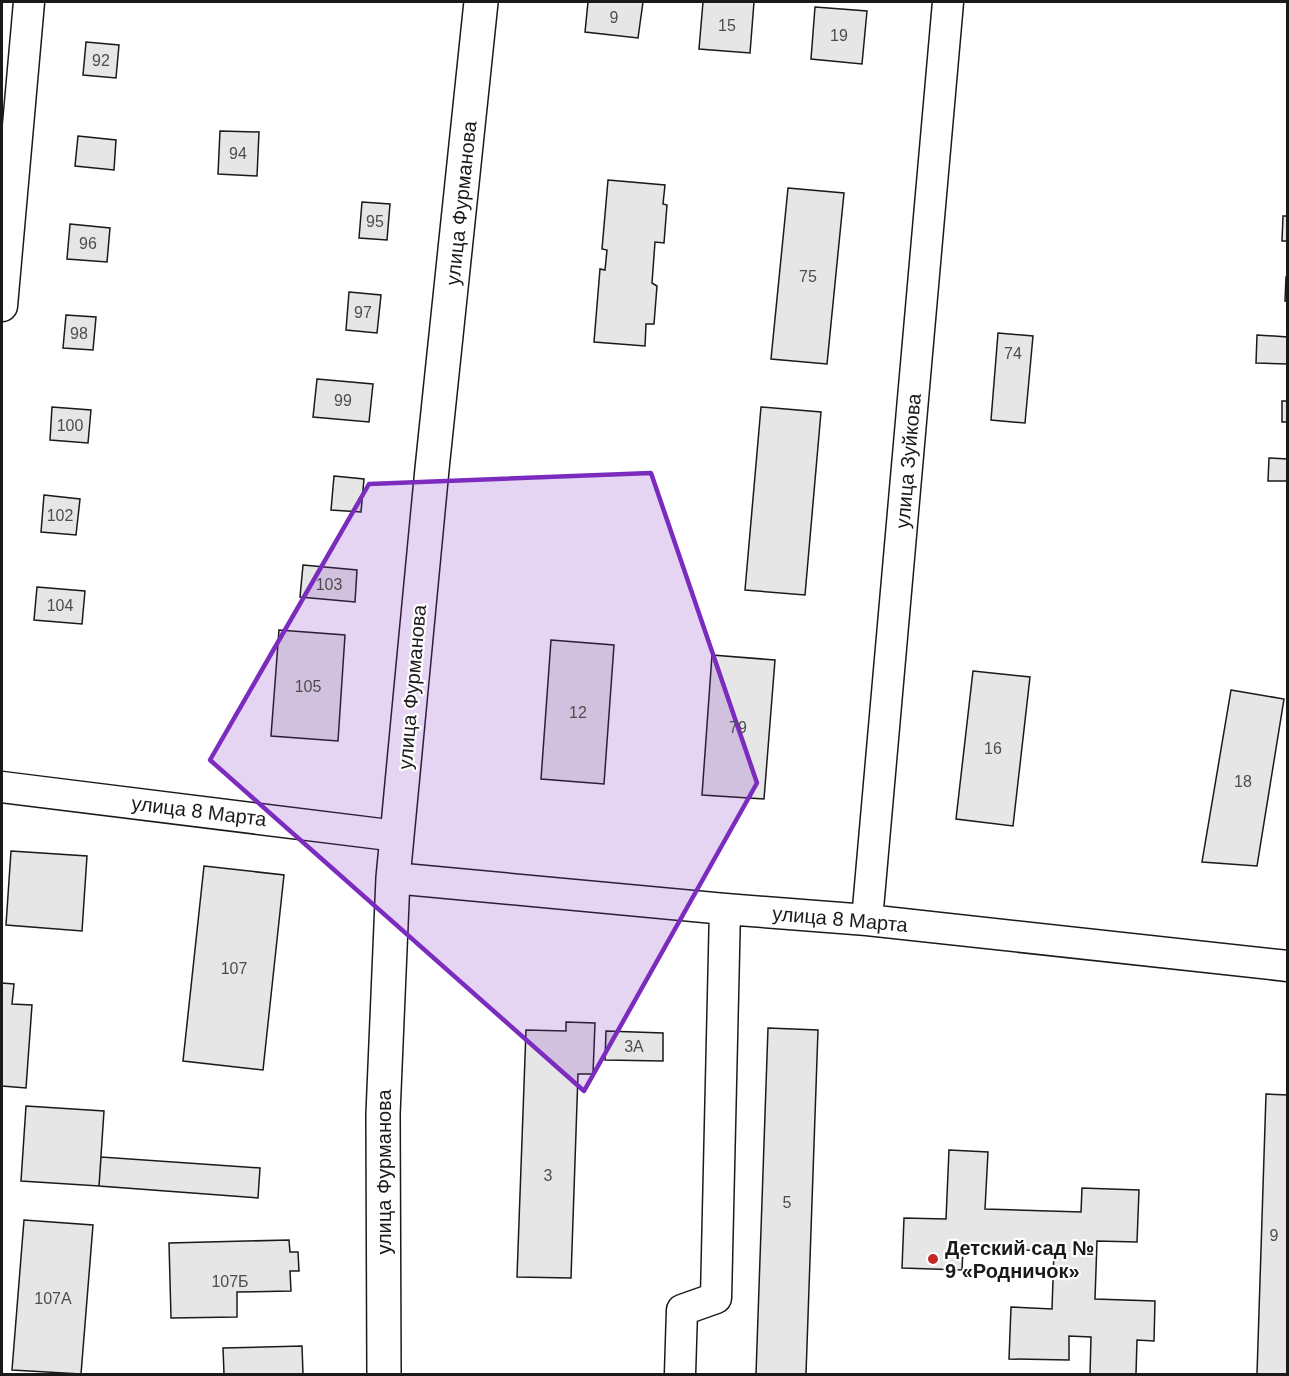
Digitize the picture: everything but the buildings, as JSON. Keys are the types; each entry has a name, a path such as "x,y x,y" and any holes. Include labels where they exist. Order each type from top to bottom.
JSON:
{"main road":[{"name":"улица Фурманова","path":"384,1374 383,1114 388,948 432,469 481,2"}],"street":[{"path":"2,306 29,2"},
{"name":"улица Зуйкова","path":"867,920 948,2"},
{"name":"улица 8 Марта","path":"2,787 397,836"},
{"name":"улица 8 Марта","path":"393,878 867,920 1287,966"},
{"path":"680,1374 682,1310 716,1298 726,909"}],"highlighted area":[{"path":"651,473 757,783 584,1091 210,760 369,484"}],"place":[{"name":"Детский сад № 9 «Родничок»","path":"933,1259"}]}
